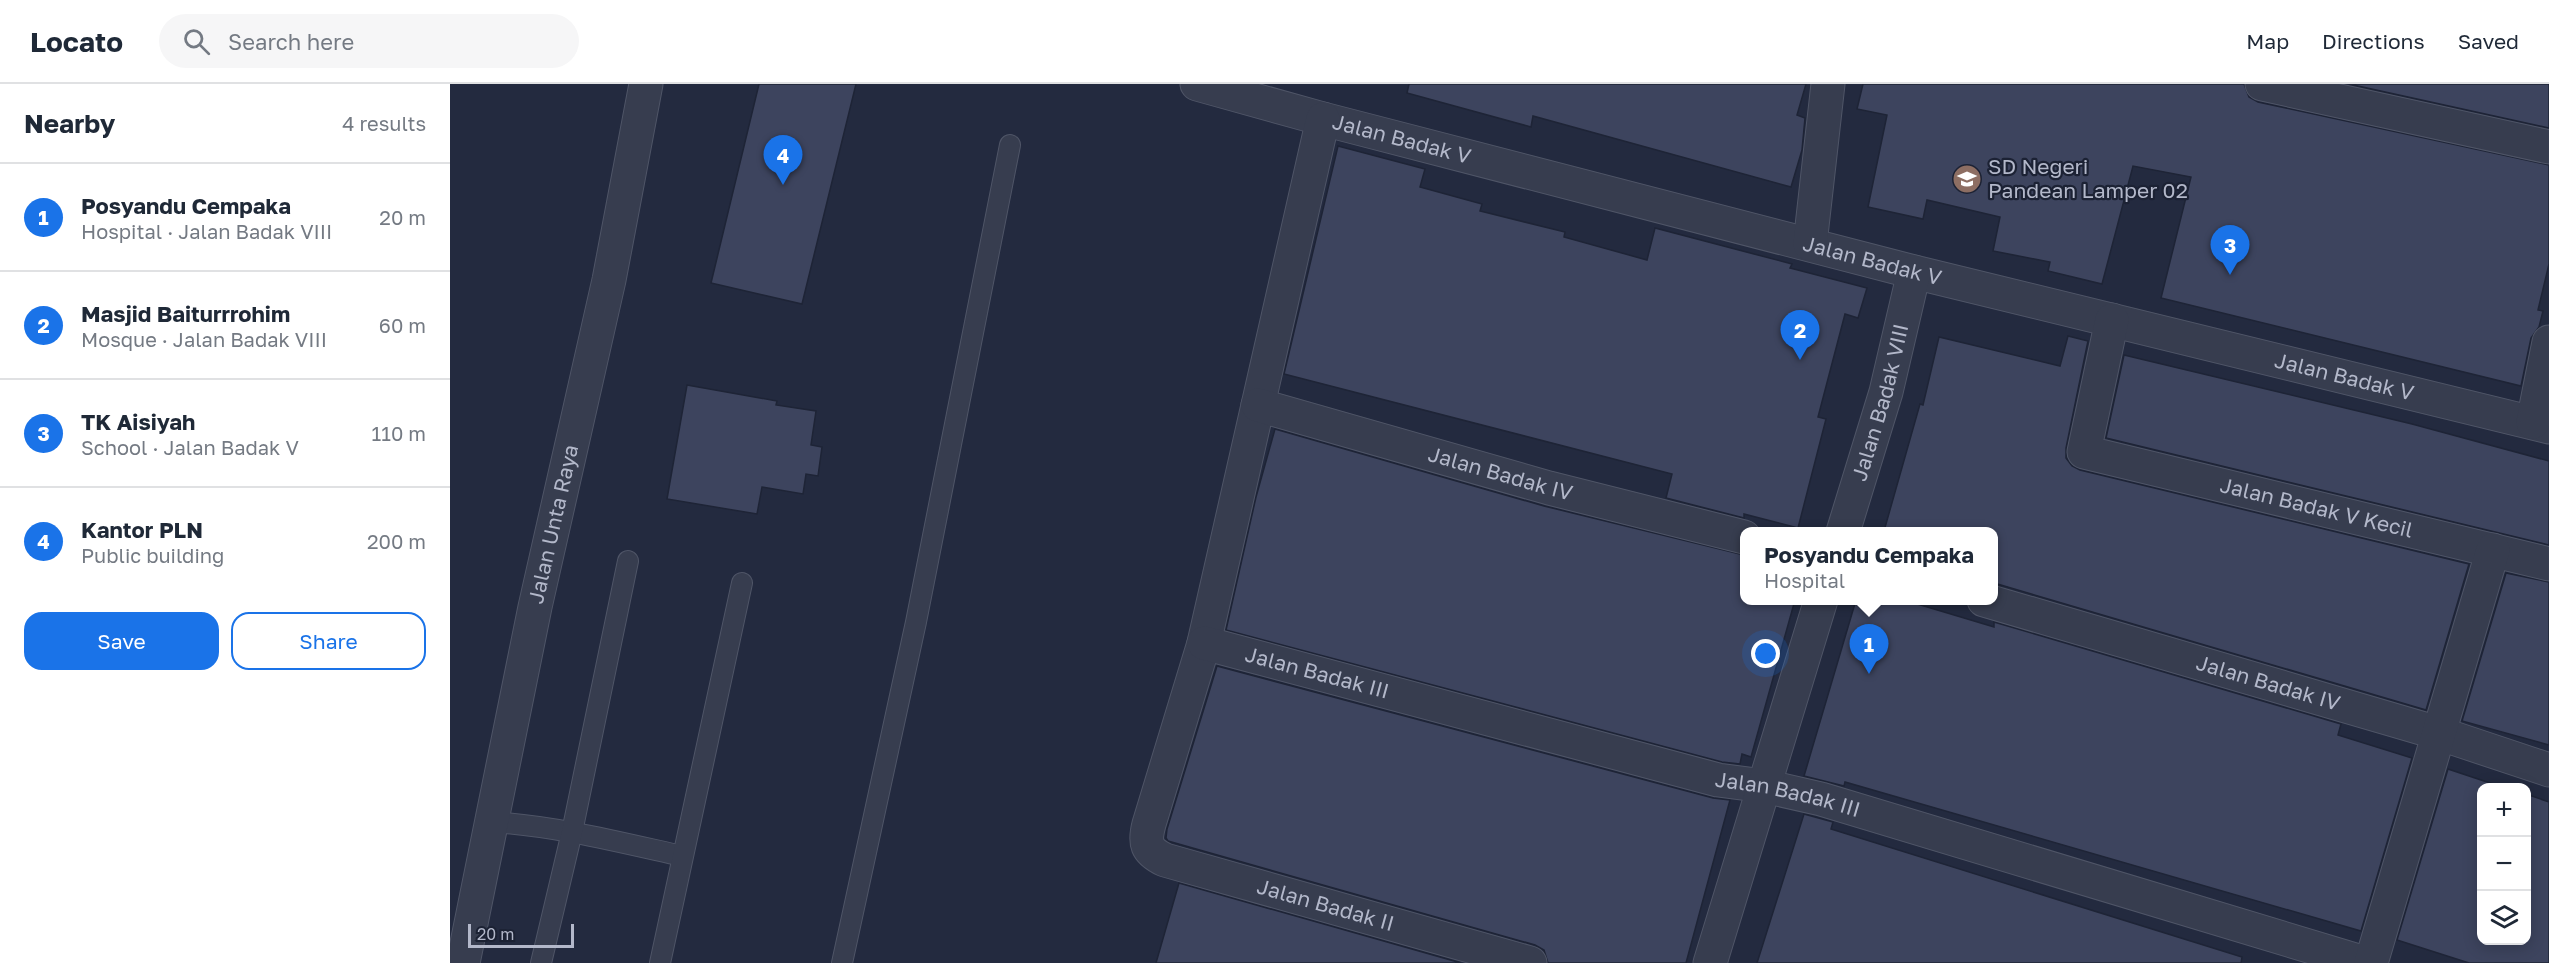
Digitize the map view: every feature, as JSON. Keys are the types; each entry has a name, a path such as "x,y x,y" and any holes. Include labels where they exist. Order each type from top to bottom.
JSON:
{"street":[{"name":"Jalan Unta Raya","path":"463,963 535,607 609,280 646,84"},
{"name":"Jalan Badak V","path":"1197,84 1323,119 1914,272 2541,424"},
{"path":"1810,244 1828,84"},
{"path":"2262,84 2549,147"},
{"path":"1204,643 1323,119"},
{"name":"Jalan Badak VIII","path":"1844,527 1886,392 1914,272"},
{"name":"Jalan Badak V Kecil","path":"2112,320 2084,452 2549,564"},
{"path":"2541,424 2549,342"},
{"name":"Jalan Badak IV","path":"1258,405 1549,488 1740,536"},
{"path":"2370,963 2493,550"},
{"name":"Jalan Badak IV","path":"1998,604 2438,733 2549,770"},
{"path":"1710,963 1819,605"},
{"name":"Jalan Badak III","path":"1204,643 1718,780 1764,786 1821,799 2365,963"},
{"name":"Jalan Badak II","path":"1204,643 1149,824 1146,844 1148,850 1165,860 1530,963"}],"lane":[{"path":"842,963 916,622 1010,145"},
{"path":"541,963 572,832 628,561"},
{"path":"660,963 742,583"},
{"path":"491,822 526,824 572,832 682,856"}],"building":[{"path":"759,84 856,84 802,304 711,283"},
{"path":"1409,84 1806,84 1797,115 1805,118 1802,150 1791,187 1533,116 1531,127 1407,93"},
{"path":"1863,84 2244,84 2249,97 2258,102 2549,165 2549,264 2538,310 2543,311 2539,327 2531,338 2521,386 2161,298 2191,177 2133,166 2102,284 2048,271 2050,262 1993,251 2000,217 1927,200 1923,219 1868,207 1887,115 1857,109"},
{"path":"2349,84 2549,84 2549,128"},
{"path":"1338,146 1425,169 1420,187 1482,204 1480,211 1565,232 1564,237 1647,260 1655,228 1792,264 1790,268 1867,288 1858,318 1845,314 1818,417 1826,419 1798,527 1744,514 1744,518 1666,498 1672,474 1284,374"},
{"path":"2068,336 2088,341 2066,448 2066,458 2072,466 2080,470 2469,564 2426,710 1998,584 1998,527 1885,527 1920,404 1923,405 1939,337 2060,366"},
{"path":"2124,355 2412,424 2549,461 2549,545 2106,438"},
{"path":"687,385 777,401 776,405 816,411 811,445 822,447 818,476 806,474 803,494 762,487 757,514 667,499"},
{"path":"1275,429 1544,506 1740,554 1740,605 1794,605 1751,757 1742,754 1740,764 1722,762 1226,630 1256,497"},
{"path":"2506,573 2549,582 2549,745 2462,721"},
{"path":"1855,605 1921,605 1994,627 1994,622 2341,724 2338,735 2412,758 2361,931 1845,782 1844,786 1804,776"},
{"path":"1217,666 1713,798 1730,800 1686,963 1548,963 1544,950 1535,945 1168,841 1167,829"},
{"path":"2448,769 2490,783 2477,783 2477,945 2531,945 2531,796 2549,802 2549,963 2469,963 2397,940"},
{"path":"1804,814 1833,822 1831,829 2242,957 2241,963 1757,963"},
{"path":"1179,883 1461,963 1156,963"}],"place":[{"name":"SD Negeri Pandean Lamper 02","path":"1967,179"},
{"name":"Kantor PLN","path":"783,185"},
{"name":"TK Aisiyah","path":"2230,275"},
{"name":"Masjid Baiturrrohim","path":"1800,360"},
{"name":"Posyandu Cempaka","path":"1869,674"}]}
